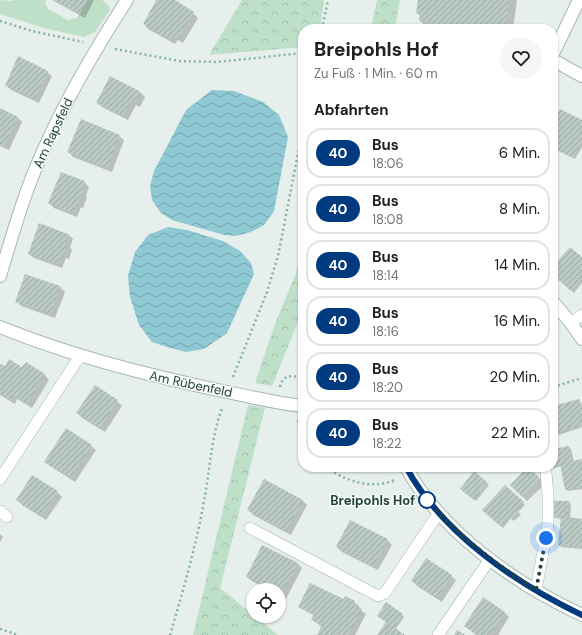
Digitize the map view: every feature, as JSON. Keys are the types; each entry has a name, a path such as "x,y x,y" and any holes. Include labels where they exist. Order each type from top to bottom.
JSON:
{"street":[{"name":"Am Rapsfeld","path":"0,276 21,208 43,150 70,95 98,46 127,0"},
{"path":"558,44 579,0"},
{"path":"558,63 582,76"},
{"path":"558,308 582,339"},
{"name":"Am Rübenfeld","path":"0,327 49,346 135,372 298,405"},
{"path":"409,472 438,514 490,559 536,590 582,615"}],"lane":[{"path":"571,323 582,315"},
{"path":"0,479 80,356"},
{"path":"536,590 548,525 546,473"},
{"path":"250,528 378,596 385,593 438,514"},
{"path":"438,635 490,559"}],"path":[{"path":"323,24 328,0"},
{"path":"0,21 32,31 98,46 179,61 217,62 298,54"},
{"path":"277,402 282,381 285,377 298,376"},
{"path":"558,385 582,378"},
{"path":"334,472 348,480 371,484 388,483 405,472"},
{"path":"0,629 18,635"}],"green space":[{"path":"0,0 46,0 45,3 48,9 68,20 77,18 87,0 102,0 108,5 110,10 95,32 84,37 44,28 0,14"},
{"path":"242,0 324,0 321,24 298,24 298,47 209,55"},
{"path":"377,0 400,0 396,24 372,24"},
{"path":"298,265 298,322 272,386 255,383 275,324"},
{"path":"248,405 265,408 220,588 246,609 246,623 263,623 278,635 193,635"}],"water":[{"path":"212,90 234,91 263,102 279,115 288,137 274,211 264,225 251,232 236,236 224,235 172,220 161,213 152,200 150,186 154,171 186,110"},
{"path":"168,227 187,230 223,241 240,251 251,263 254,274 227,333 204,349 186,352 152,342 139,325 130,297 128,276 135,252 148,235"}],"building":[{"path":"53,0 87,0 80,14"},
{"path":"156,0 175,0 194,12 178,39 173,36 170,40 143,24"},
{"path":"418,0 509,0 505,24 438,24 419,21 420,14 416,13"},
{"path":"18,56 48,71 35,99 5,86"},
{"path":"110,76 141,92 135,103 131,101 123,116 96,103"},
{"path":"0,108 18,117 4,146 0,144"},
{"path":"560,109 582,120 582,141 573,158 558,150 558,113"},
{"path":"81,119 120,135 107,168 67,152"},
{"path":"61,172 85,181 78,204 76,203 72,213 48,203"},
{"path":"39,223 68,234 65,243 68,244 64,255 61,254 58,264 28,254"},
{"path":"570,247 582,257 582,279 571,291 558,279 558,260"},
{"path":"25,274 60,286 51,314 15,302"},
{"path":"9,359 22,367 26,362 45,374 27,404 13,395 10,400 0,394 0,366 1,364 5,366"},
{"path":"95,385 118,400 100,428 76,413"},
{"path":"579,399 582,408 582,425 558,432 558,405"},
{"path":"66,428 92,445 70,478 44,462"},
{"path":"569,446 572,461 582,459 582,487 565,490 560,464 558,465 558,448"},
{"path":"473,472 487,482 474,500 460,489"},
{"path":"523,472 533,472 541,479 522,497 510,485"},
{"path":"32,475 58,491 41,516 16,500"},
{"path":"264,479 303,500 286,531 247,510"},
{"path":"505,485 524,502 517,510 519,512 512,520 509,517 500,526 482,510"},
{"path":"552,501 569,501 568,517 582,519 582,547 558,545 561,517 552,516"},
{"path":"350,520 388,539 373,567 336,547"},
{"path":"262,545 298,563 286,586 286,583 258,583 246,577"},
{"path":"426,558 452,575 437,598 411,581"},
{"path":"310,583 344,599 345,596 355,601 353,604 362,609 348,635 341,635 337,633 336,635 317,635 322,625 311,620 314,615 298,607"},
{"path":"483,597 505,612 490,635 477,635 464,626"},
{"path":"386,602 403,614 394,627 405,635 377,635 386,622 377,616"},
{"path":"457,630 465,635 454,635"}],"bus line":[{"name":"40","path":"408,472 438,514 490,559 536,590 582,615"}],"place":[{"name":"Breipohls Hof","path":"427,500"}],"route":[{"path":"427,500 438,514 490,559 536,590 546,538"}]}
